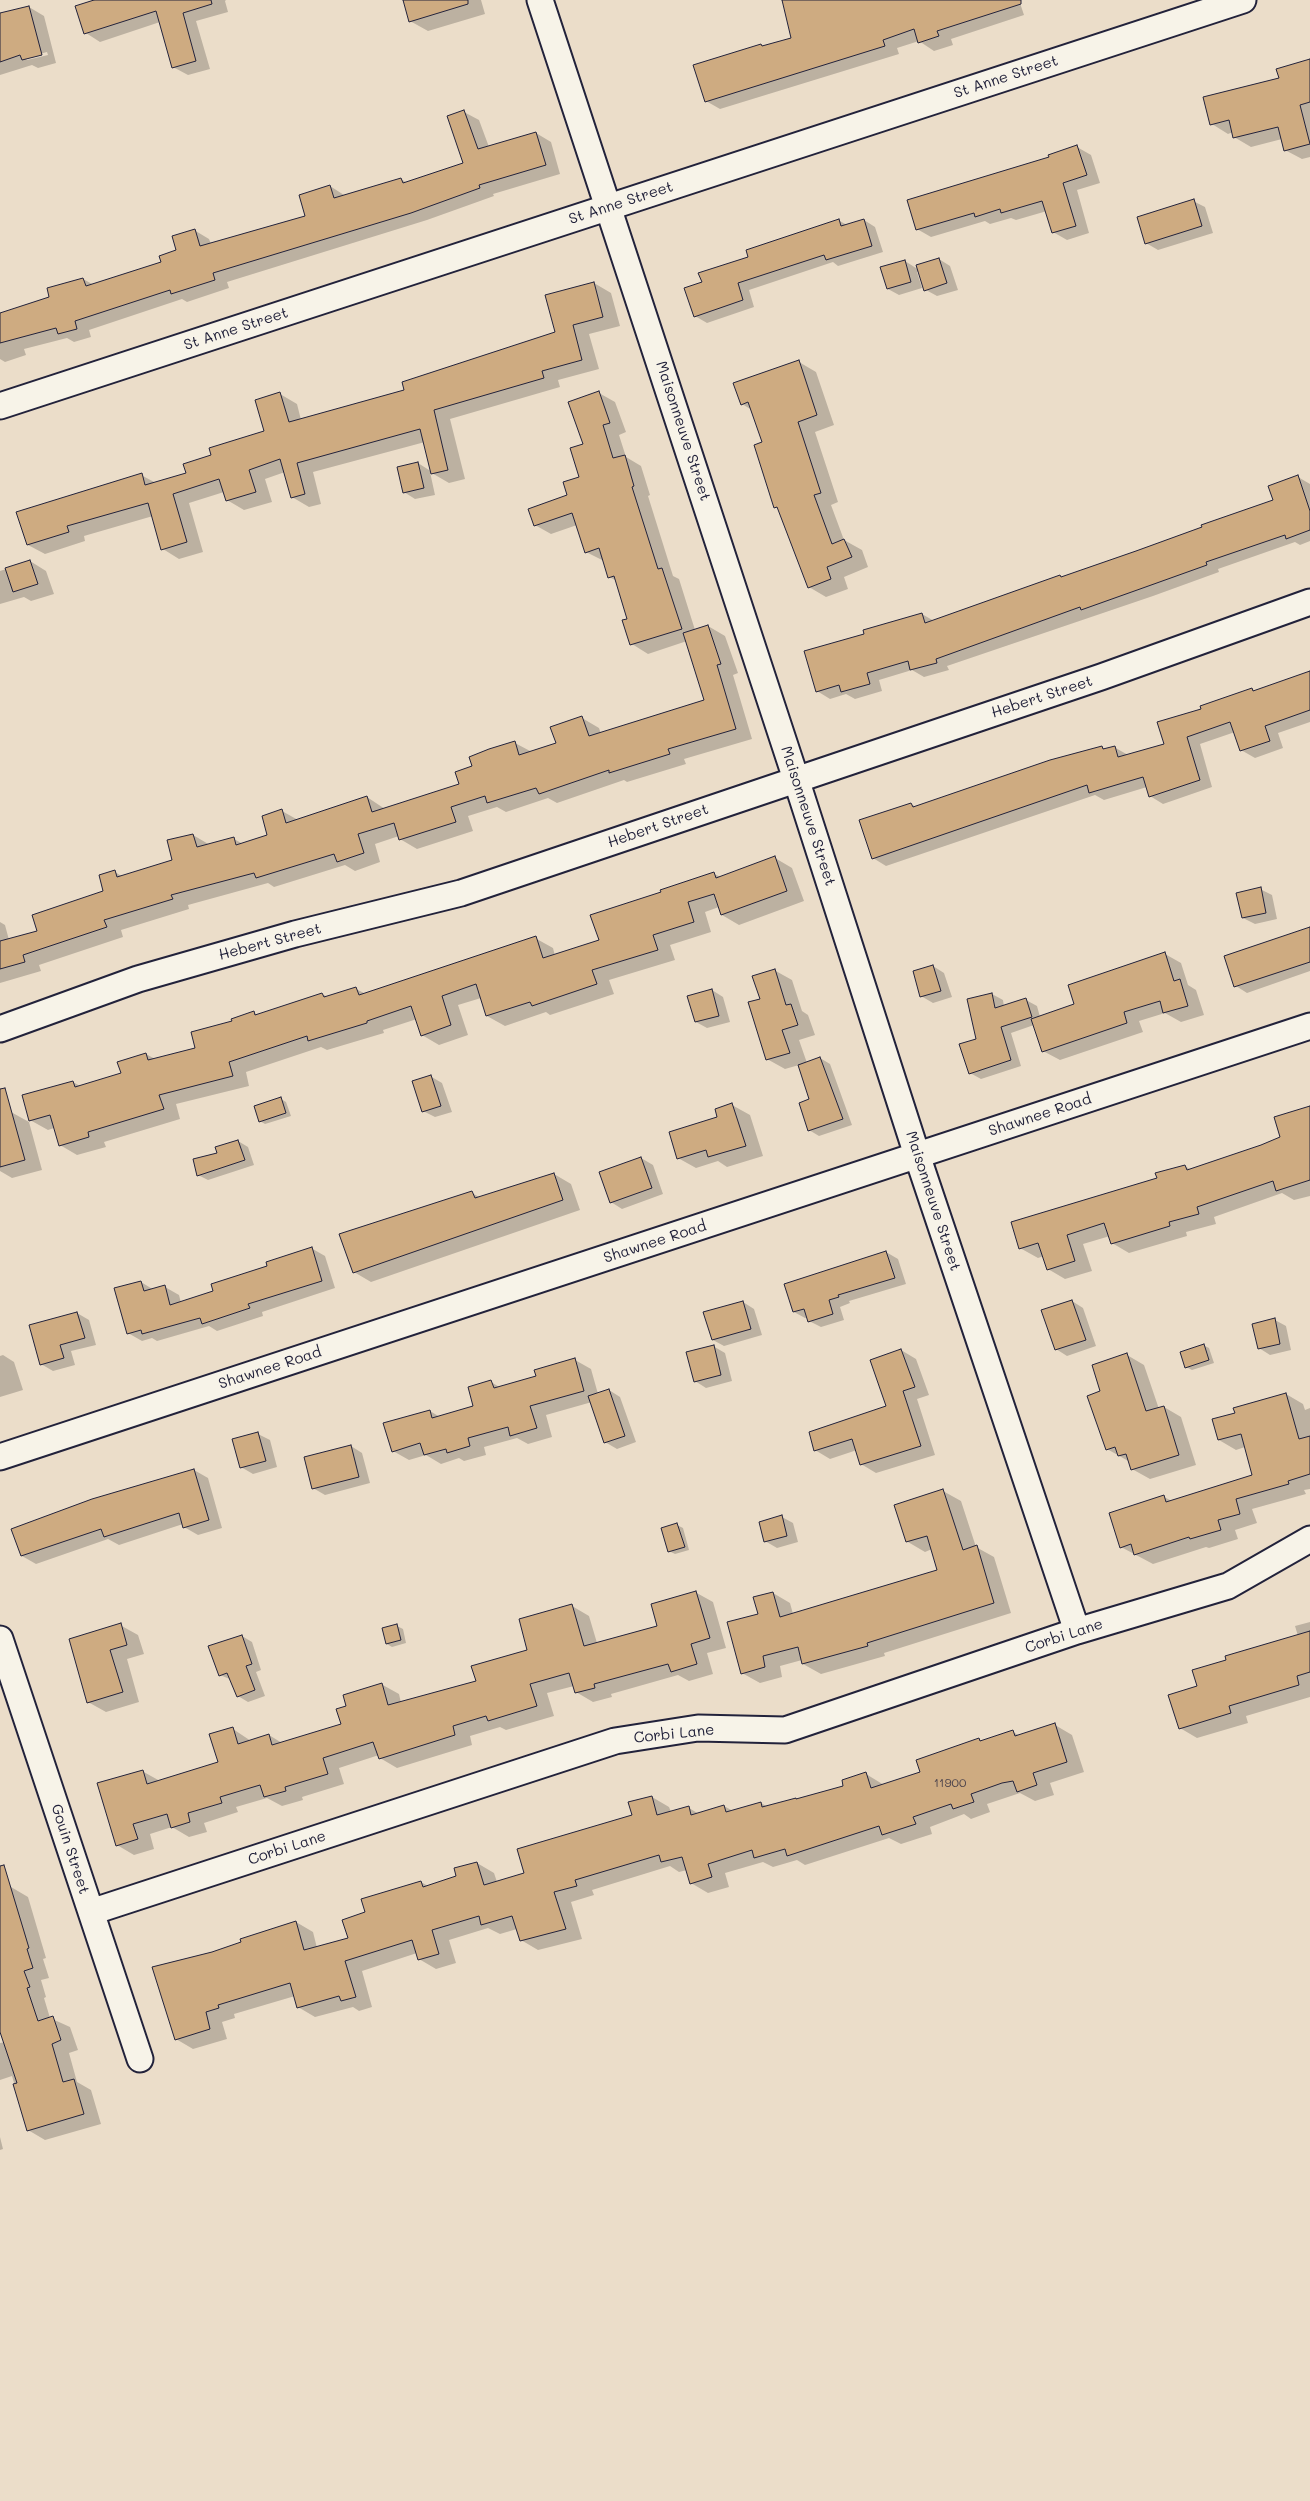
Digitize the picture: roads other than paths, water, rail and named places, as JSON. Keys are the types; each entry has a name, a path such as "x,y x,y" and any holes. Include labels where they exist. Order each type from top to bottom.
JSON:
{"street":[{"name":"Maisonneuve Street","path":"540,0 609,206 917,1155 1077,1631"},
{"name":"St Anne Street","path":"0,406 1243,0"},
{"name":"Hebert Street","path":"0,1030 138,979 295,934 461,893 1101,677 1310,602"},
{"name":"Shawnee Road","path":"0,1457 1310,1026"},
{"name":"Corbi Lane","path":"91,1912 615,1741 698,1728 785,1730 1077,1631 1228,1586 1310,1539"},
{"name":"Gouin Street","path":"0,1639 140,2059"}]}
